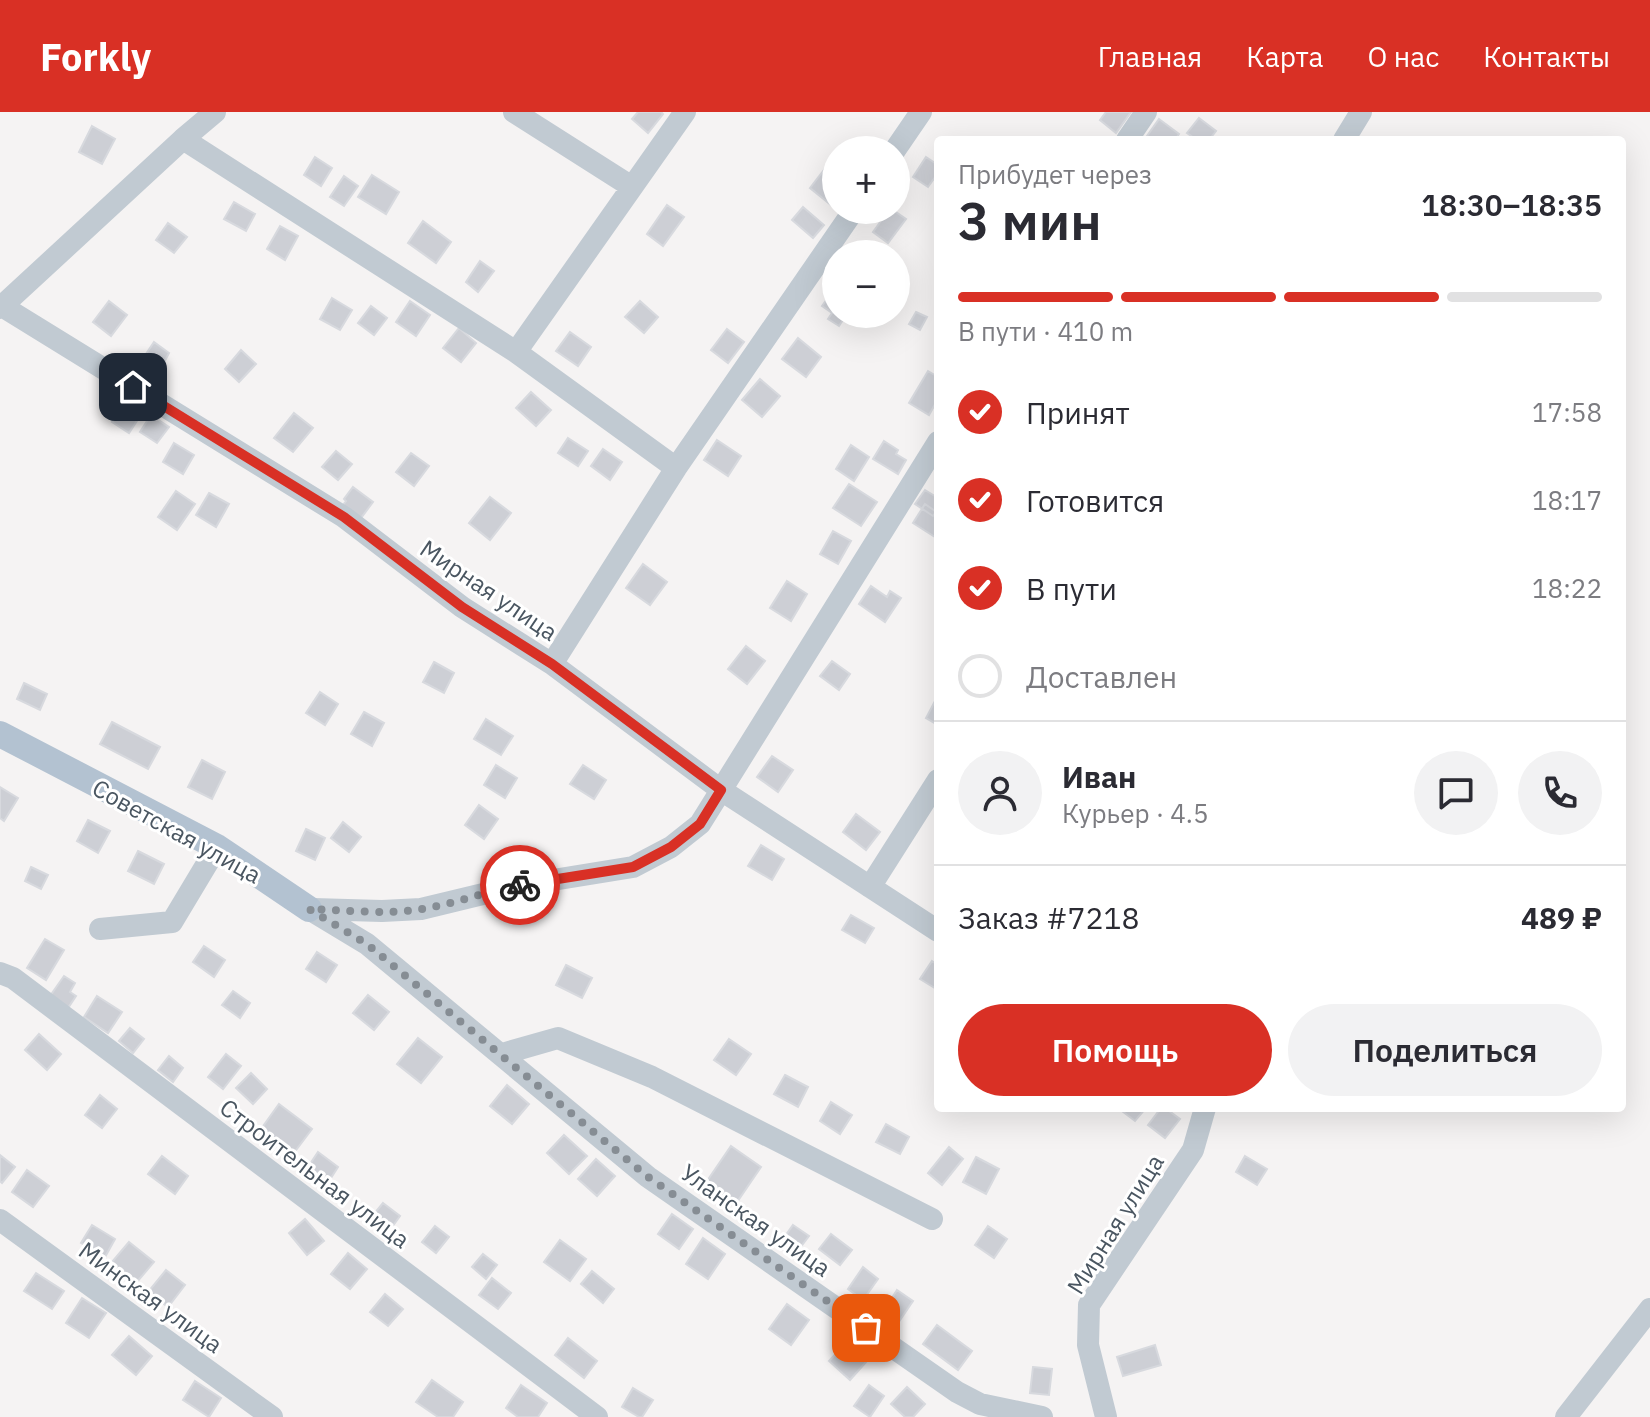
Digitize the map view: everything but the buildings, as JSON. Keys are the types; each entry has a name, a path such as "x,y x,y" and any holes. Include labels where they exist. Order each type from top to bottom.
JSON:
{"main road":[{"name":"Советская улица","path":"0,734 217,847 309,909"}],"street":[{"path":"0,304 215,112"},
{"path":"514,112 632,187"},
{"path":"516,352 685,112"},
{"path":"905,136 921,112"},
{"path":"1130,136 1146,112"},
{"path":"1347,136 1361,114"},
{"path":"183,139 516,352 676,468"},
{"path":"552,664 676,468 844,224"},
{"name":"Мирная улица","path":"0,304 344,517 462,607 552,664 721,790 934,928"},
{"path":"309,909 421,909 516,886 633,867 671,847 700,824 934,448"},
{"path":"870,887 934,786"},
{"path":"100,929 172,922 217,847"},
{"name":"Советская улица","path":"309,909 367,944 648,1177"},
{"name":"Строительная улица","path":"0,973 13,978 597,1417"},
{"path":"502,1054 558,1038 652,1077 932,1219"},
{"name":"Мирная улица","path":"1106,1417 1088,1345 1089,1305 1193,1150 1204,1112"},
{"name":"Уланская улица","path":"648,1177 957,1392 1010,1414 1042,1417"},
{"name":"Минская улица","path":"0,1220 272,1417"},
{"path":"1566,1417 1650,1309"}],"way so far":[{"path":"520,885 421,909 309,909 367,944 648,1177 866,1328"}],"route":[{"path":"133,387 344,517 462,607 552,664 721,790 700,824 671,847 633,867 520,885"}]}
